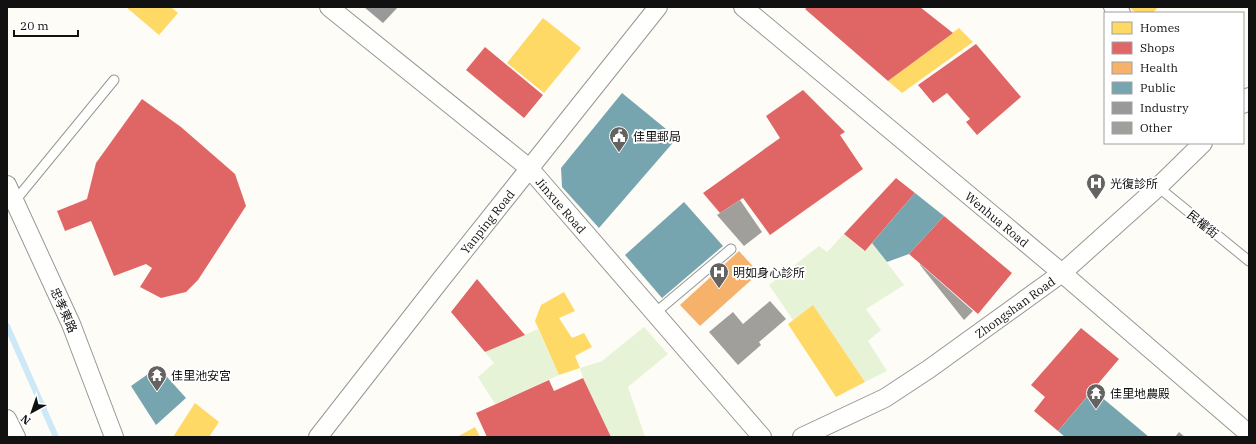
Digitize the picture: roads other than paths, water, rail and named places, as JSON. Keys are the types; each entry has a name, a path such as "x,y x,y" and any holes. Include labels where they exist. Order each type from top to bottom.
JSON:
{"street":[{"name":"Jinxue Road","path":"329,7 529,168 762,437"},
{"name":"Yanping Road","path":"318,437 529,168 658,7"},
{"name":"Wenhua Road","path":"743,7 1062,273 1249,434"},
{"name":"Zhongshan Road","path":"802,437 885,398 929,369 1062,273 1158,187 1202,144"},
{"name":"忠孝東路","path":"7,185 11,206 71,324 114,437"},
{"path":"7,419 16,437"}],"lane":[{"path":"11,206 114,80"},
{"name":"民權街","path":"1158,187 1249,261"},
{"path":"655,313 731,249"}],"waterway":[{"path":"7,326 56,437"}],"place":[{"name":"佳里郵局","path":"619,153"},
{"name":"光復診所","path":"1096,200"},
{"name":"明如身心診所","path":"719,289"},
{"name":"佳里池安宮","path":"157,392"},
{"name":"佳里地農殿","path":"1096,410"}]}
